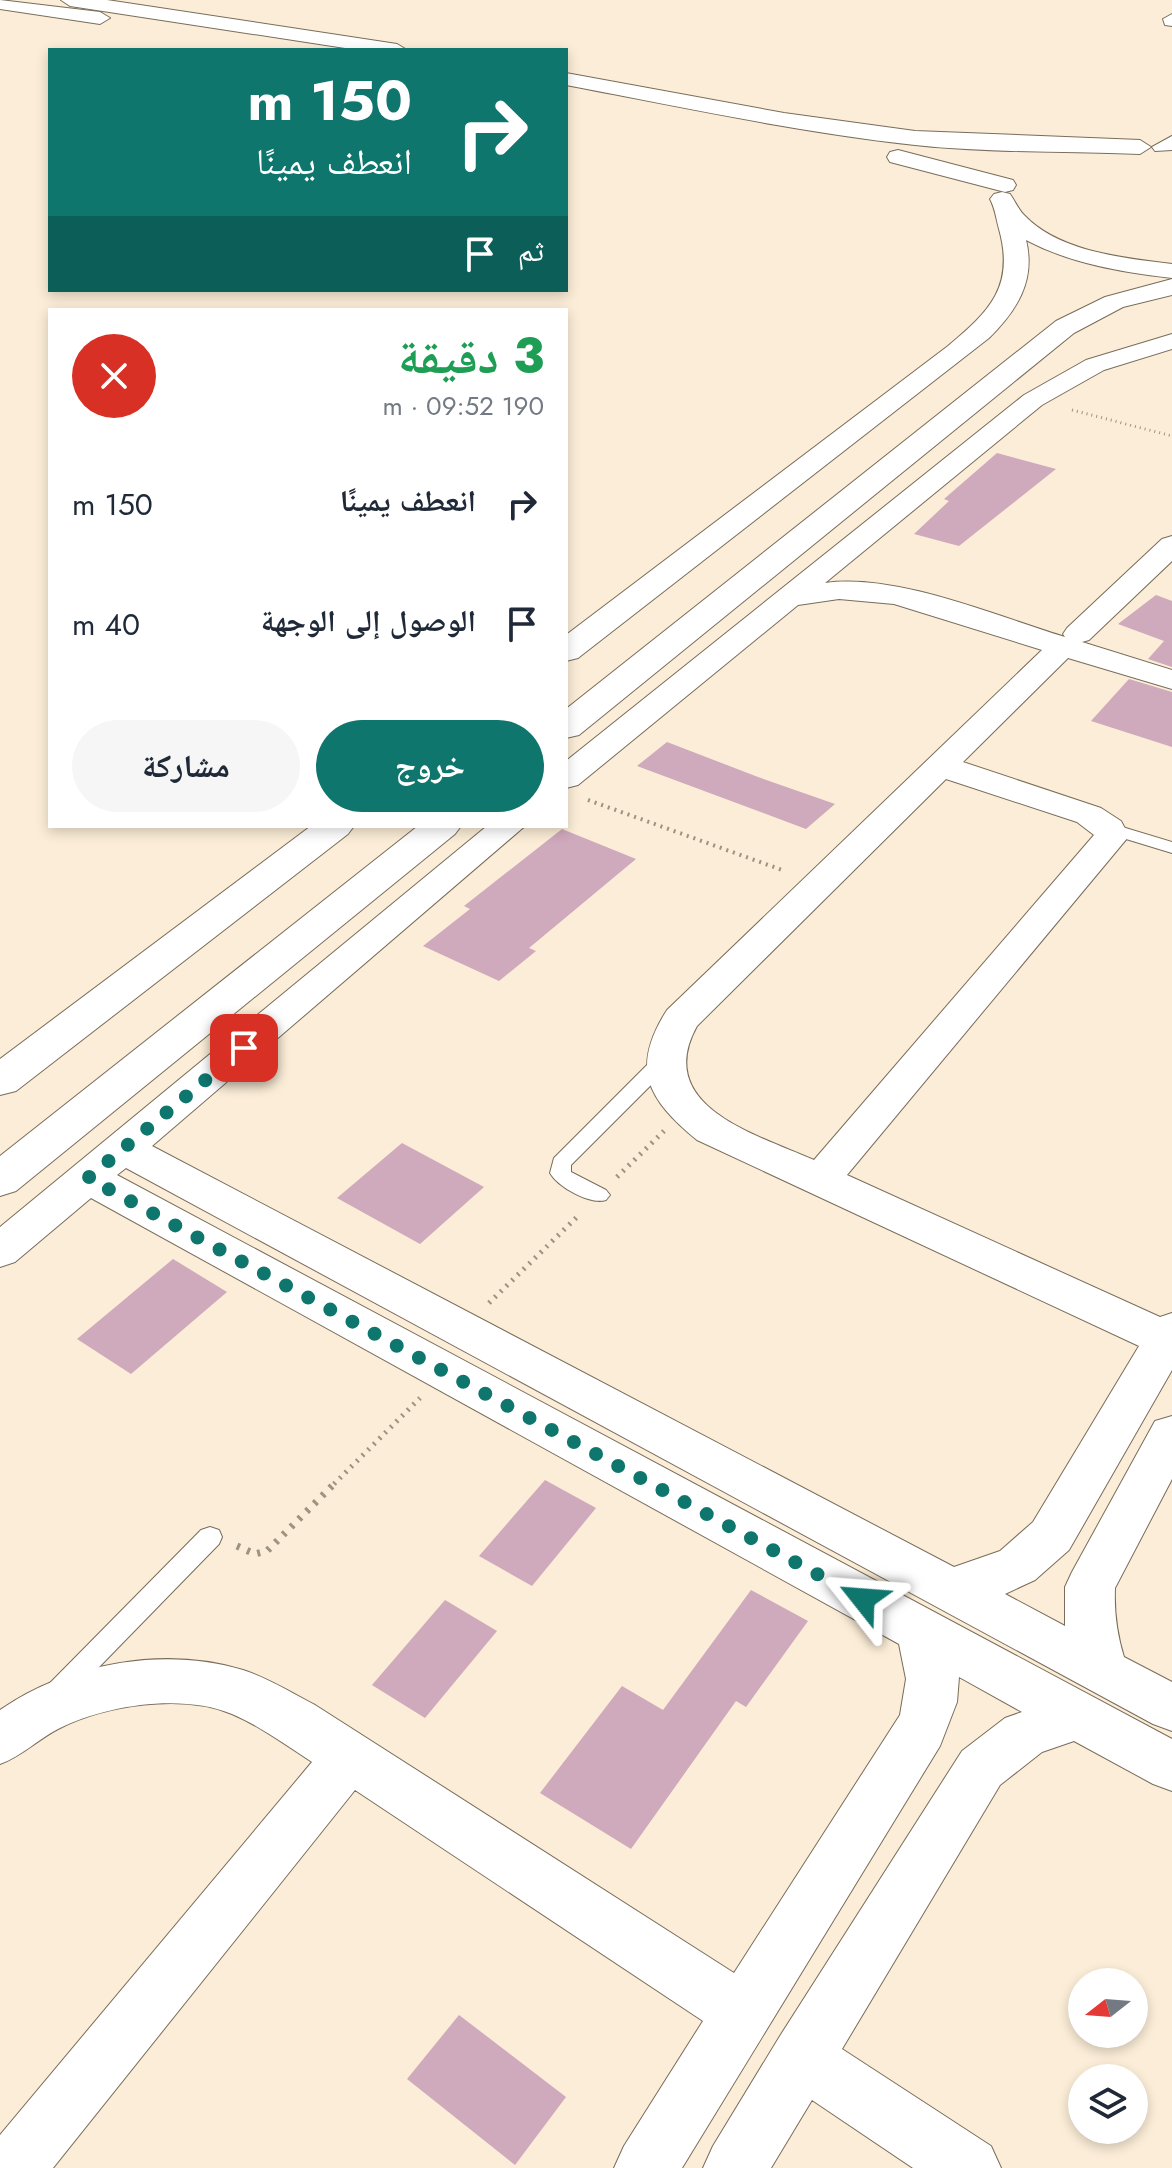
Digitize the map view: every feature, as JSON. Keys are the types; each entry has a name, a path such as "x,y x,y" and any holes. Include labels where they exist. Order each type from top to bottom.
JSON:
{"street":[{"path":"70,0 384,48"},
{"path":"0,3 289,48"},
{"path":"568,79 781,118 911,137 1161,146"},
{"path":"568,92 804,136 1015,183 1079,152 1161,146"},
{"path":"1015,183 1033,234 1065,249 1108,261 1172,271"},
{"path":"568,649 988,326 1006,303 1015,280 1015,183"},
{"path":"568,725 1065,327 1114,302 1172,287"},
{"path":"574,788 788,598 1033,400 1095,365 1172,341"},
{"path":"857,542 875,565 898,578 1172,680"},
{"path":"934,1609 1013,1570 1035,1555 1051,1536 1169,1335 711,1130 686,1110 669,1086 663,1061 668,1039 681,1019 1172,545"},
{"path":"788,598 839,590 878,591 1172,663"},
{"path":"820,1180 1112,836 1109,828 1089,815 942,766"},
{"path":"0,1081 332,828"},
{"path":"0,1180 440,828"},
{"path":"0,1251 506,828"},
{"path":"106,1163 1091,1694 1172,1767"},
{"path":"1091,1694 1087,1612 1090,1587 1172,1434"},
{"path":"646,2168 921,1729 931,1705 934,1679 930,1653 934,1609"},
{"path":"19,1726 106,1687 175,1680 240,1692 296,1722 743,2013"},
{"path":"735,2168 981,1768 1024,1735 1091,1694 1172,1708"},
{"path":"13,2168 349,1757"},
{"path":"801,2057 969,2168"}],"lane":[{"path":"1109,828 1172,848"},
{"path":"599,1195 563,1177 560,1173 561,1163 663,1061"},
{"path":"19,1726 210,1537"}],"path":[{"path":"1033,400 1172,436"},
{"path":"574,788 820,884"},
{"path":"210,1537 219,1536 251,1554 260,1555 267,1551 599,1195 686,1110"}],"building":[{"path":"997,453 1056,469 959,546 914,534 949,501 944,499"},
{"path":"1156,595 1172,601 1172,667 1148,659 1164,641 1118,624"},
{"path":"1129,679 1172,692 1172,747 1091,721"},
{"path":"667,742 835,804 806,829 637,766"},
{"path":"562,829 636,859 529,948 536,951 499,981 423,946 470,909 464,906"},
{"path":"402,1143 484,1187 420,1244 337,1198"},
{"path":"173,1259 227,1292 131,1374 77,1339"},
{"path":"545,1480 596,1508 532,1586 479,1556"},
{"path":"751,1590 808,1621 746,1707 736,1701 631,1849 540,1793 622,1686 663,1710"},
{"path":"445,1600 497,1631 425,1718 372,1685"},
{"path":"459,2015 566,2097 515,2165 407,2079"}],"route":[{"path":"244,1048 88,1178 863,1599"}]}
